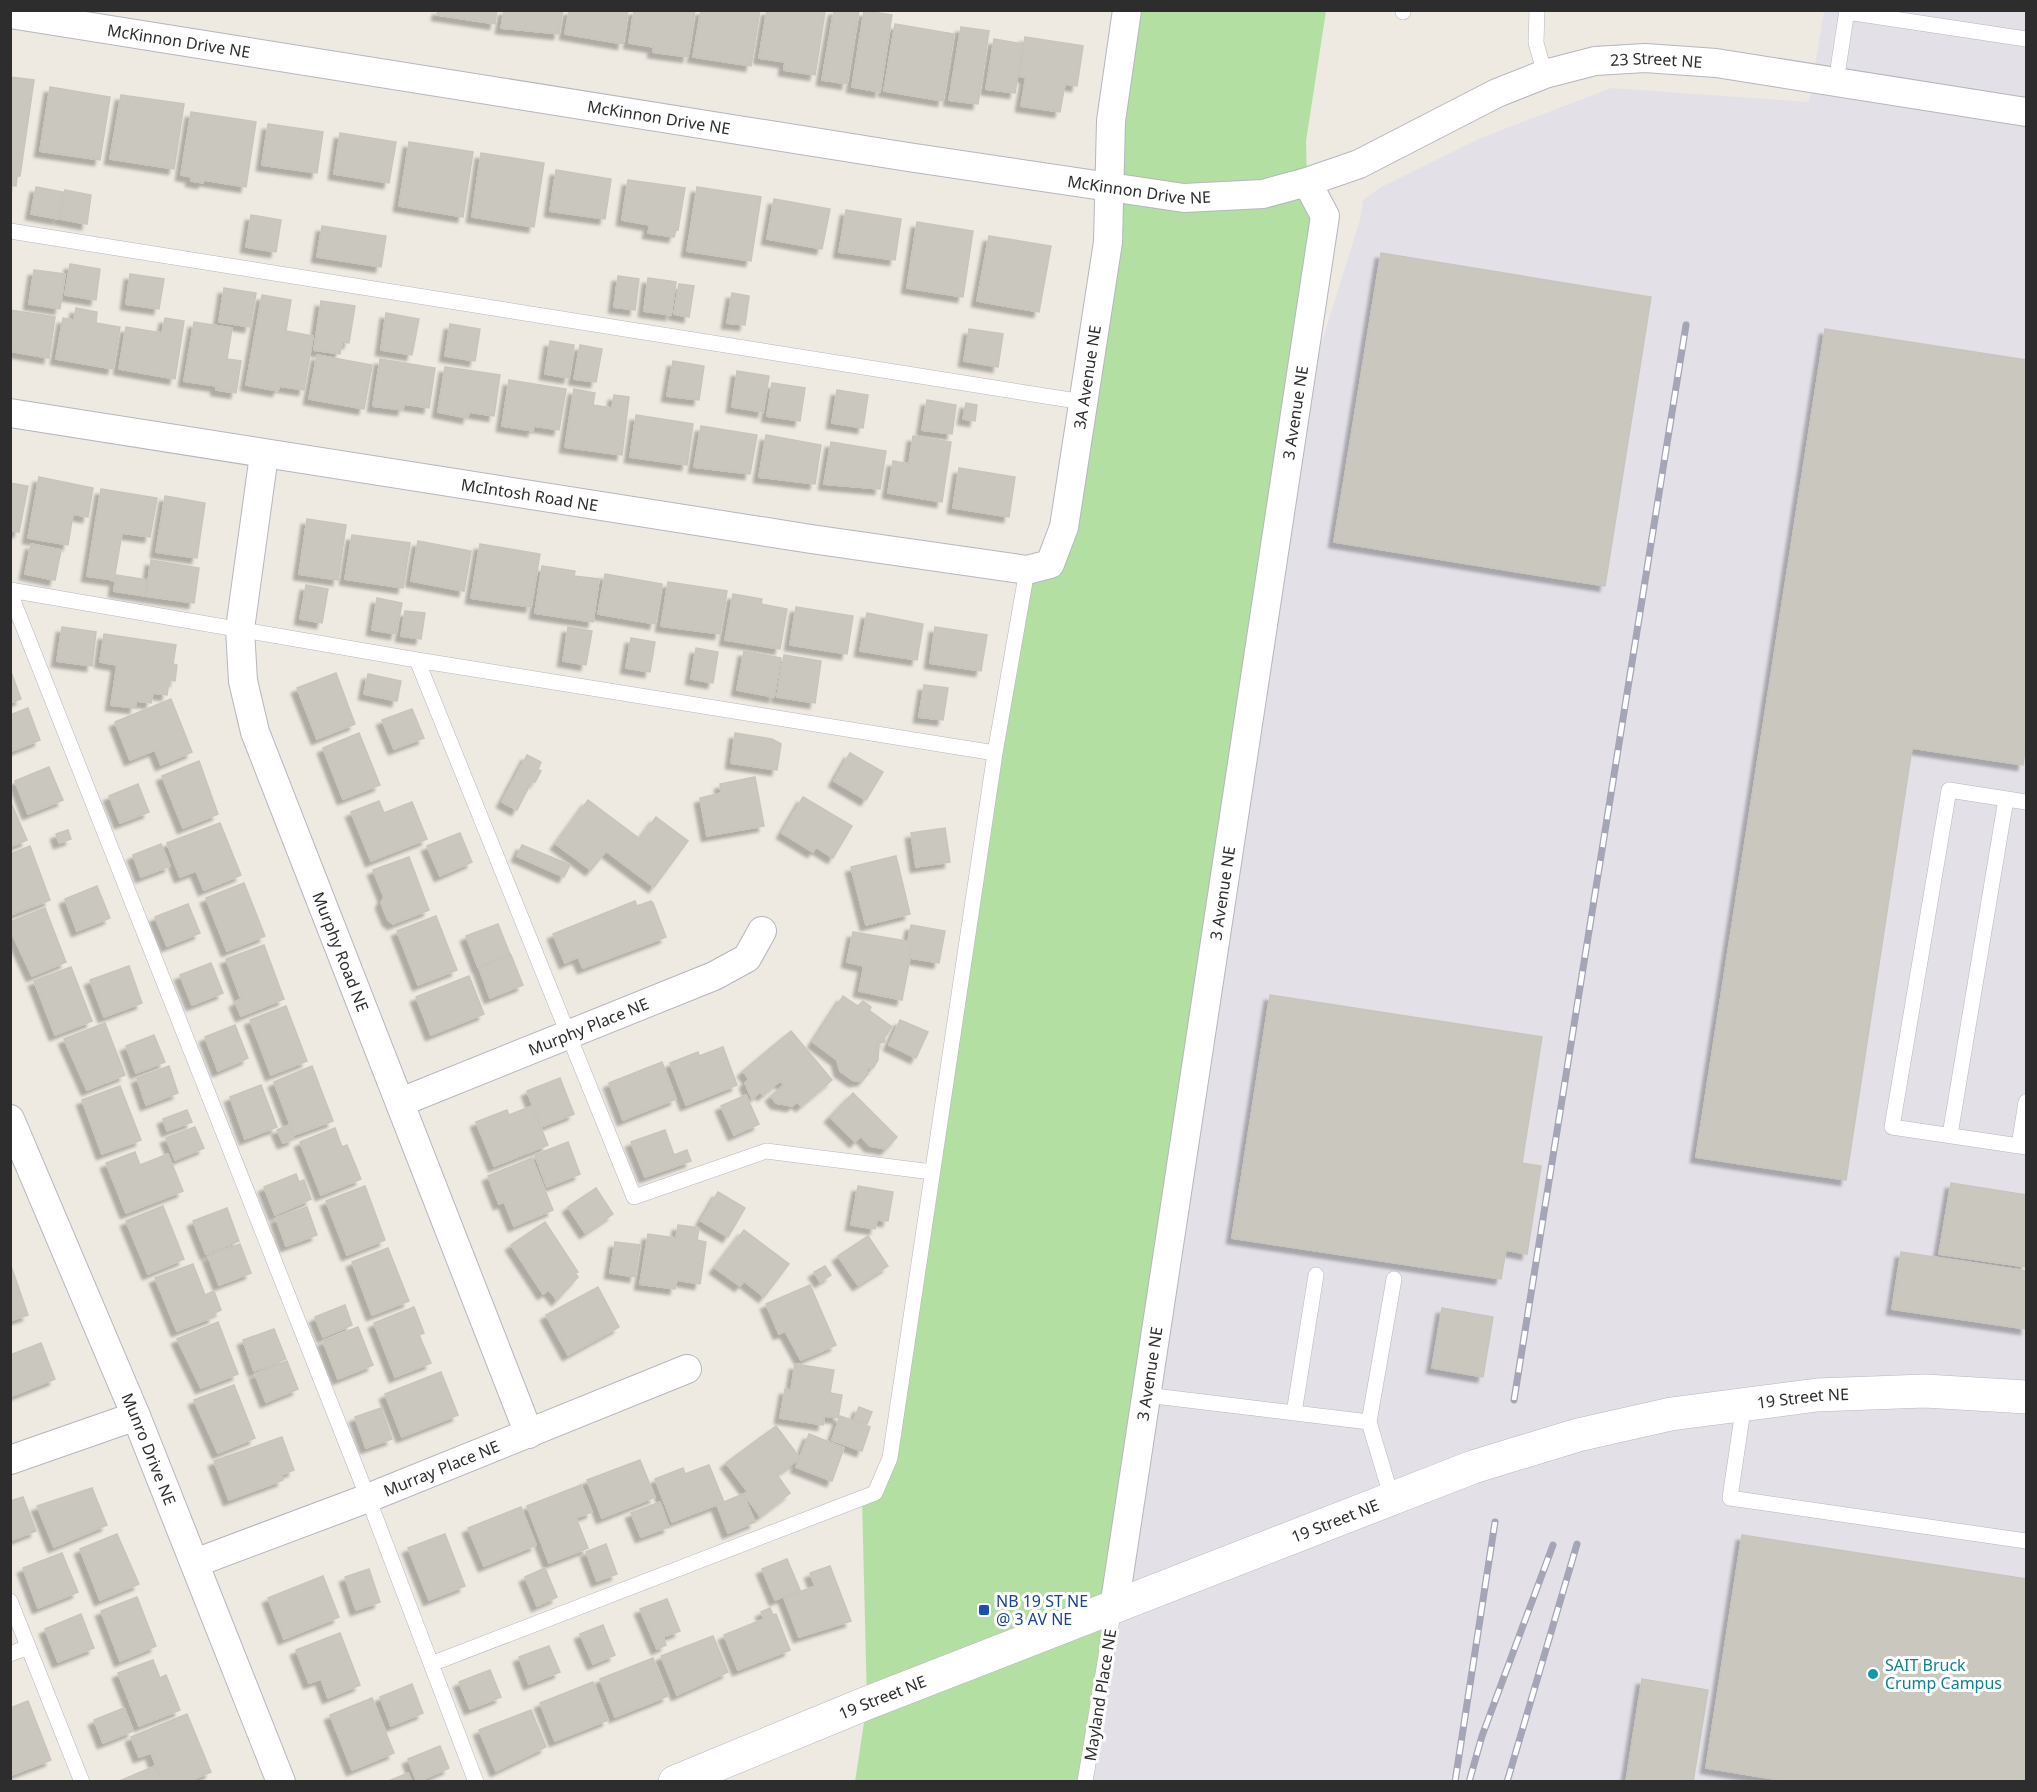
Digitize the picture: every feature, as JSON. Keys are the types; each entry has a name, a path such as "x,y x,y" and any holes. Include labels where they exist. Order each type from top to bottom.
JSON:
{"street":[{"name":"3A Avenue NE","path":"1038,567 1064,527 1108,242 1111,121 1127,10"},
{"name":"McKinnon Drive NE","path":"10,14 1108,188 1184,198 1263,194 1307,182"},
{"name":"23 Street NE","path":"1307,182 1359,164 1497,93 1545,74 1595,61 1681,59 2026,112"},
{"name":"3 Avenue NE","path":"1114,1608 1325,216 1307,182"},
{"name":"McIntosh Road NE","path":"10,413 264,455 1038,567"},
{"name":"Murphy Road NE","path":"264,455 240,630 243,681 255,732 529,1434"},
{"name":"Murphy Place NE","path":"400,1102 567,1037 714,976 747,958 762,931"},
{"name":"Munro Drive NE","path":"10,1119 136,1416 281,1782"},
{"name":"Murray Place NE","path":"195,1563 368,1498 687,1369"},
{"name":"19 Street NE","path":"675,1782 867,1703 1473,1467 1578,1435 1744,1403 1817,1395 1925,1391 2026,1397"},
{"path":"10,1460 136,1416"}],"lane":[{"path":"1537,10 1536,43 1545,74"},
{"path":"1836,82 1847,11 2026,39"},
{"path":"10,231 1083,402"},
{"path":"431,1664 875,1493 890,1458 995,753 1038,567"},
{"path":"10,592 995,753"},
{"path":"10,592 368,1498 476,1782"},
{"path":"417,660 567,1037 634,1197 766,1151 932,1172"},
{"path":"2026,802 1949,790 1892,1126 2023,1147 2026,1102"},
{"path":"1950,1135 2006,799"},
{"path":"1294,1413 1316,1275"},
{"path":"1392,1499 1369,1422 1394,1279"},
{"path":"1146,1395 1369,1422"},
{"path":"1744,1403 1730,1498 2026,1541"},
{"path":"10,1602 82,1782"},
{"name":"Mayland Place NE","path":"1085,1782 1114,1608"},
{"path":"10,1654 28,1647"}],"shaded area":[{"path":"1824,11 2026,11 2026,1781 1084,1782 1294,430 1360,220 1363,200 1381,187 1481,138 1611,88 1809,102"}],"green space":[{"path":"1127,11 1326,11 1306,141 1307,182 1325,216 1084,1781 855,1782 867,1703 862,1498 875,1493 890,1458 1027,570 1050,564"}],"building":[{"path":"438,10 497,10 495,24 437,15"},
{"path":"504,10 563,10 559,34 501,28"},
{"path":"569,10 628,10 623,44 565,34"},
{"path":"634,10 695,10 688,57 653,52 654,47 629,43"},
{"path":"701,10 760,10 751,66 693,57"},
{"path":"767,10 825,12 815,75 784,70 785,62 759,58"},
{"path":"834,10 859,10 847,84 822,80"},
{"path":"864,11 892,15 880,92 852,87"},
{"path":"895,24 954,34 943,101 884,91"},
{"path":"961,27 989,31 978,104 949,100"},
{"path":"1025,37 1083,46 1077,86 1065,84 1060,112 1021,106 1026,77 1019,76"},
{"path":"994,39 1023,44 1015,93 986,89"},
{"path":"10,77 34,80 20,176 17,176 16,186 10,185"},
{"path":"50,87 110,97 100,160 40,151"},
{"path":"121,95 184,104 174,169 110,159"},
{"path":"191,112 256,122 246,187 204,180 203,183 191,181 192,177 181,175"},
{"path":"268,124 323,132 317,173 262,165"},
{"path":"340,133 396,142 389,183 334,174"},
{"path":"409,142 473,152 463,217 399,206"},
{"path":"481,153 544,163 534,227 472,217"},
{"path":"556,170 611,179 605,219 550,211"},
{"path":"628,180 685,188 678,230 676,229 674,237 648,233 650,225 622,220"},
{"path":"36,187 63,192 58,219 31,214"},
{"path":"697,187 761,197 751,261 687,251"},
{"path":"65,190 91,195 87,224 60,219"},
{"path":"774,199 830,209 822,249 767,239"},
{"path":"846,210 901,219 895,260 839,252"},
{"path":"251,215 281,220 276,252 246,247"},
{"path":"917,222 973,231 963,297 907,288"},
{"path":"322,226 386,236 381,267 317,257"},
{"path":"989,236 1051,246 1039,312 977,301"},
{"path":"1381,253 1651,297 1605,586 1334,542"},
{"path":"70,264 100,269 96,300 65,295"},
{"path":"34,270 65,274 60,309 29,304"},
{"path":"130,274 164,279 159,309 126,304"},
{"path":"618,276 639,279 635,310 614,307"},
{"path":"648,278 676,282 671,315 644,311"},
{"path":"679,284 694,286 689,317 674,314"},
{"path":"224,288 256,293 250,327 219,322"},
{"path":"732,293 749,296 745,325 727,323"},
{"path":"262,295 291,300 286,331 313,336 304,390 279,386 278,391 246,385"},
{"path":"321,301 355,306 349,343 342,342 340,354 314,350"},
{"path":"76,308 97,312 96,323 120,327 113,369 56,359 63,318 74,320"},
{"path":"10,310 55,317 49,358 10,351"},
{"path":"386,313 419,319 412,355 381,350"},
{"path":"165,318 184,321 175,379 119,369 126,327 162,333"},
{"path":"194,322 232,328 227,359 241,361 236,393 216,390 217,386 184,381"},
{"path":"450,324 480,329 475,361 445,356"},
{"path":"969,329 1003,334 998,367 964,361"},
{"path":"1825,329 2026,360 2026,742 2023,765 1912,748 1846,1180 1696,1157"},
{"path":"550,341 574,345 569,378 545,374"},
{"path":"580,345 602,349 596,382 574,379"},
{"path":"317,355 372,365 364,409 309,399"},
{"path":"380,359 435,368 429,408 404,404 403,410 373,406"},
{"path":"673,361 704,366 699,400 667,396"},
{"path":"445,367 500,375 494,416 469,412 468,418 438,412"},
{"path":"737,371 769,376 763,412 732,407"},
{"path":"509,380 566,389 559,430 534,426 533,431 502,426"},
{"path":"772,383 805,388 800,421 767,416"},
{"path":"574,389 595,393 593,405 612,408 614,395 629,397 622,455 565,447"},
{"path":"837,390 868,395 863,428 832,423"},
{"path":"927,400 956,405 952,434 922,430"},
{"path":"966,403 977,405 975,421 963,419"},
{"path":"636,415 693,424 687,465 630,457"},
{"path":"701,426 757,435 750,474 694,467"},
{"path":"766,435 821,445 815,484 759,477"},
{"path":"913,436 951,442 942,502 888,493 893,461 909,464"},
{"path":"831,442 886,451 880,489 824,484"},
{"path":"959,468 1015,477 1009,517 953,508"},
{"path":"39,477 93,488 88,517 73,514 68,545 28,538"},
{"path":"10,483 28,486 19,532 10,530"},
{"path":"101,489 157,498 150,537 122,533 114,580 87,576"},
{"path":"165,496 205,503 197,558 156,552"},
{"path":"307,519 346,525 338,580 299,574"},
{"path":"352,535 410,543 403,588 345,579"},
{"path":"418,541 471,551 464,591 411,581"},
{"path":"31,544 61,550 55,580 25,574"},
{"path":"480,544 540,554 531,607 471,598"},
{"path":"151,560 199,568 194,603 146,596"},
{"path":"542,566 575,571 574,576 599,579 593,622 535,613"},
{"path":"605,574 662,584 655,624 598,614"},
{"path":"116,575 147,580 145,596 114,591"},
{"path":"668,582 727,591 720,634 661,626"},
{"path":"306,585 328,589 322,623 300,619"},
{"path":"733,594 762,599 761,604 787,609 780,649 725,640"},
{"path":"377,598 402,603 396,634 372,630"},
{"path":"796,607 853,616 847,654 790,645"},
{"path":"405,611 425,613 421,639 401,636"},
{"path":"867,613 923,624 917,660 860,651"},
{"path":"62,627 96,632 92,666 57,661"},
{"path":"568,627 592,631 586,665 563,661"},
{"path":"935,627 987,635 981,671 930,663"},
{"path":"104,634 176,645 173,664 177,665 175,681 169,680 167,695 153,693 151,703 136,701 135,708 111,705 117,665 100,662"},
{"path":"631,638 655,642 650,672 626,668"},
{"path":"696,648 718,652 713,683 691,679"},
{"path":"744,651 781,658 774,697 737,690"},
{"path":"784,655 821,661 815,703 777,697"},
{"path":"10,669 21,699 10,703"},
{"path":"336,673 355,724 317,739 297,688"},
{"path":"368,674 401,681 397,701 364,694"},
{"path":"924,685 948,688 943,720 919,717"},
{"path":"171,699 192,752 161,765 155,750 130,760 115,722"},
{"path":"28,708 40,740 10,752 10,715"},
{"path":"412,709 424,738 394,749 382,720"},
{"path":"359,733 380,785 343,799 323,748"},
{"path":"735,733 772,739 781,744 777,770 731,763"},
{"path":"850,753 883,772 866,800 834,781"},
{"path":"527,755 541,762 538,769 541,771 535,782 532,781 517,810 502,802"},
{"path":"199,761 218,814 183,828 162,776"},
{"path":"49,767 63,800 28,814 15,781"},
{"path":"755,777 764,826 707,836 700,798 721,793 720,784"},
{"path":"138,784 149,812 120,823 109,796"},
{"path":"803,797 852,826 833,858 816,847 813,852 782,833"},
{"path":"10,800 27,840 10,847"},
{"path":"588,800 640,839 656,817 688,841 654,887 606,851 591,870 556,844"},
{"path":"379,801 384,813 412,802 427,839 371,861 351,812"},
{"path":"220,823 241,875 204,890 196,871 180,877 167,843"},
{"path":"945,828 950,862 916,867 911,833"},
{"path":"68,830 71,839 59,843 56,834"},
{"path":"460,833 472,862 440,876 427,846"},
{"path":"161,844 170,866 141,877 133,855"},
{"path":"522,845 570,865 564,877 517,856"},
{"path":"30,846 50,900 11,915 10,854"},
{"path":"896,856 910,914 866,925 851,867"},
{"path":"409,857 429,910 393,924 388,920 381,903 384,897 373,870"},
{"path":"244,883 265,936 227,951 206,898"},
{"path":"97,886 110,918 77,931 65,899"},
{"path":"635,901 637,906 651,901 653,903 666,937 583,968 578,957 565,963 553,934"},
{"path":"188,904 200,933 167,946 155,917"},
{"path":"45,908 66,962 32,976 10,929 10,922"},
{"path":"436,916 457,970 418,985 397,931"},
{"path":"498,924 510,954 478,967 466,936"},
{"path":"911,925 945,931 939,963 910,958 913,942 908,941"},
{"path":"853,932 913,942 902,1000 859,991 864,966 847,962"},
{"path":"264,945 284,999 241,1016 235,1002 241,999 226,959"},
{"path":"511,955 523,985 490,998 479,968"},
{"path":"211,963 223,993 192,1005 180,975"},
{"path":"129,966 142,1003 104,1017 90,980"},
{"path":"71,967 92,1021 55,1035 34,981"},
{"path":"469,976 484,1014 431,1035 416,997"},
{"path":"1270,995 1542,1037 1522,1163 1541,1166 1527,1254 1506,1250 1501,1279 1232,1238"},
{"path":"843,996 858,1006 863,1001 871,1007 868,1014 870,1011 892,1027 884,1038 885,1042 879,1043 878,1060 873,1068 866,1068 868,1074 863,1080 854,1081 840,1071 837,1060 813,1042"},
{"path":"286,1006 307,1061 271,1075 250,1020"},
{"path":"900,1020 928,1032 916,1058 889,1045"},
{"path":"105,1023 125,1075 87,1090 64,1039"},
{"path":"235,1025 248,1058 218,1071 205,1037"},
{"path":"791,1031 832,1080 801,1106 797,1102 792,1106 776,1103 771,1096 784,1085 780,1081 763,1095 760,1092 752,1099 745,1083 749,1079 743,1071"},
{"path":"154,1035 165,1062 136,1073 126,1046"},
{"path":"723,1047 737,1085 686,1105 670,1063 698,1052 699,1056"},
{"path":"662,1062 676,1099 623,1120 609,1083"},
{"path":"169,1066 178,1093 146,1105 137,1078"},
{"path":"312,1066 333,1121 294,1135 274,1082"},
{"path":"560,1078 574,1114 541,1127 527,1091"},
{"path":"261,1085 277,1127 245,1139 230,1097"},
{"path":"120,1086 141,1140 102,1154 82,1100"},
{"path":"853,1093 897,1137 886,1149 870,1146 861,1136 855,1142 830,1117"},
{"path":"746,1095 759,1124 734,1135 721,1106"},
{"path":"532,1106 548,1145 494,1166 476,1122 507,1110 509,1115"},
{"path":"187,1110 192,1122 167,1131 163,1119"},
{"path":"289,1125 294,1139 283,1143 277,1130"},
{"path":"195,1127 204,1148 175,1160 166,1138"},
{"path":"335,1128 342,1147 347,1145 361,1179 321,1195 300,1142"},
{"path":"665,1130 674,1155 687,1150 691,1161 645,1177 631,1142"},
{"path":"568,1142 580,1174 547,1187 535,1155"},
{"path":"135,1152 140,1165 168,1154 183,1191 126,1213 106,1163"},
{"path":"532,1158 553,1210 514,1226 504,1202 499,1204 488,1176"},
{"path":"296,1174 299,1182 304,1180 311,1199 275,1215 264,1187"},
{"path":"1951,1183 2026,1195 2026,1267 1939,1254"},
{"path":"365,1186 385,1240 347,1255 326,1201"},
{"path":"858,1186 893,1192 888,1221 877,1220 875,1229 851,1225"},
{"path":"596,1188 613,1214 585,1233 568,1207"},
{"path":"718,1192 745,1208 728,1237 701,1221"},
{"path":"163,1206 184,1259 148,1274 126,1221"},
{"path":"307,1207 317,1235 286,1246 276,1218"},
{"path":"227,1208 239,1241 206,1254 193,1221"},
{"path":"545,1222 578,1272 575,1273 578,1277 557,1300 549,1290 543,1294 511,1245"},
{"path":"678,1225 699,1228 697,1240 706,1242 700,1284 677,1280 675,1289 640,1284 648,1234 676,1238"},
{"path":"744,1230 789,1264 764,1297 744,1281 740,1286 715,1268"},
{"path":"868,1236 888,1266 858,1285 838,1256"},
{"path":"615,1242 640,1245 635,1277 610,1273"},
{"path":"240,1244 251,1273 219,1285 208,1256"},
{"path":"388,1248 409,1301 372,1315 352,1262"},
{"path":"1901,1252 2026,1271 2026,1329 1892,1309"},
{"path":"10,1263 28,1315 10,1321"},
{"path":"193,1264 205,1295 214,1291 221,1310 212,1314 214,1317 177,1331 155,1278"},
{"path":"825,1266 831,1275 820,1282 814,1272"},
{"path":"810,1285 836,1345 801,1360 785,1331 779,1334 766,1304"},
{"path":"598,1287 619,1327 568,1355 546,1315"},
{"path":"345,1305 352,1325 323,1337 315,1317"},
{"path":"414,1307 424,1333 419,1335 431,1363 395,1377 374,1323"},
{"path":"1442,1308 1493,1317 1483,1377 1432,1368"},
{"path":"218,1322 238,1374 201,1388 177,1339"},
{"path":"358,1327 373,1365 338,1379 323,1341"},
{"path":"274,1329 286,1359 254,1371 243,1340"},
{"path":"41,1343 55,1379 10,1397 10,1355"},
{"path":"287,1361 298,1389 266,1402 255,1374"},
{"path":"795,1364 834,1370 830,1393 842,1395 838,1418 824,1416 823,1425 780,1418 785,1389 791,1390"},
{"path":"441,1372 458,1415 402,1437 385,1394"},
{"path":"234,1385 255,1438 218,1453 194,1400"},
{"path":"859,1407 872,1412 867,1424 854,1419"},
{"path":"381,1408 392,1439 366,1448 355,1417"},
{"path":"840,1416 870,1427 862,1451 832,1440"},
{"path":"776,1426 800,1458 777,1475 790,1493 760,1516 744,1494 748,1492 726,1463"},
{"path":"809,1434 844,1448 832,1481 796,1467"},
{"path":"282,1437 294,1470 281,1475 283,1480 229,1500 214,1461"},
{"path":"640,1460 655,1497 602,1518 587,1480"},
{"path":"709,1465 724,1502 672,1522 655,1479 683,1468 685,1474"},
{"path":"581,1485 592,1512 576,1518 588,1548 549,1563 527,1506"},
{"path":"92,1488 107,1525 54,1547 37,1506"},
{"path":"743,1494 755,1522 728,1533 717,1505"},
{"path":"23,1497 36,1531 10,1541 10,1501"},
{"path":"660,1502 669,1527 641,1537 631,1513"},
{"path":"521,1507 536,1545 484,1566 468,1528"},
{"path":"117,1534 139,1584 100,1600 80,1549"},
{"path":"445,1534 465,1586 429,1600 408,1548"},
{"name":"SAIT Bruck Crump Campus","path":"1742,1535 2026,1579 2026,1782 1793,1782 1706,1768"},
{"path":"606,1544 617,1574 597,1581 586,1552"},
{"path":"62,1553 78,1592 38,1608 23,1568"},
{"path":"787,1559 800,1590 775,1600 762,1569"},
{"path":"830,1566 851,1621 799,1637 784,1598 815,1586 810,1573"},
{"path":"545,1568 557,1597 537,1606 525,1577"},
{"path":"369,1569 380,1602 356,1610 345,1577"},
{"path":"323,1576 339,1617 284,1639 268,1598"},
{"path":"137,1597 156,1646 120,1661 101,1611"},
{"path":"667,1599 680,1631 663,1637 666,1645 657,1649 640,1609"},
{"path":"770,1608 773,1615 776,1614 790,1650 738,1670 724,1635 764,1619 761,1612"},
{"path":"81,1614 94,1648 58,1662 45,1629"},
{"path":"603,1625 615,1655 593,1664 580,1634"},
{"path":"340,1633 360,1685 328,1698 321,1679 309,1683 296,1650"},
{"path":"713,1636 728,1672 677,1695 661,1656"},
{"path":"549,1646 560,1672 529,1684 519,1657"},
{"path":"653,1658 668,1696 615,1717 600,1679"},
{"path":"153,1660 160,1678 166,1675 180,1710 139,1726 118,1673"},
{"path":"490,1670 501,1697 470,1709 459,1682"},
{"path":"1642,1679 1708,1690 1693,1782 1626,1782"},
{"path":"593,1682 608,1720 555,1741 540,1703"},
{"path":"412,1684 423,1713 391,1726 380,1697"},
{"path":"372,1698 394,1753 352,1770 330,1715"},
{"path":"28,1701 51,1760 12,1775 10,1708"},
{"path":"124,1708 133,1731 103,1743 94,1720"},
{"path":"531,1710 546,1747 496,1771 479,1730"},
{"path":"187,1714 211,1772 187,1782 162,1782 151,1753 139,1757 131,1737"},
{"path":"440,1746 449,1768 417,1782 408,1759"},
{"path":"155,1766 161,1782 117,1782"},
{"path":"408,1773 412,1782 386,1782"}],"railway":[{"path":"1514,1400 1686,325"},
{"path":"1455,1782 1495,1522"},
{"path":"1507,1782 1577,1544"},
{"path":"1469,1782 1482,1736 1553,1545"}],"place":[{"name":"NB 19 ST NE @ 3 AV NE","path":"984,1610"},
{"name":"SAIT Bruck Crump Campus","path":"1873,1674"}]}
